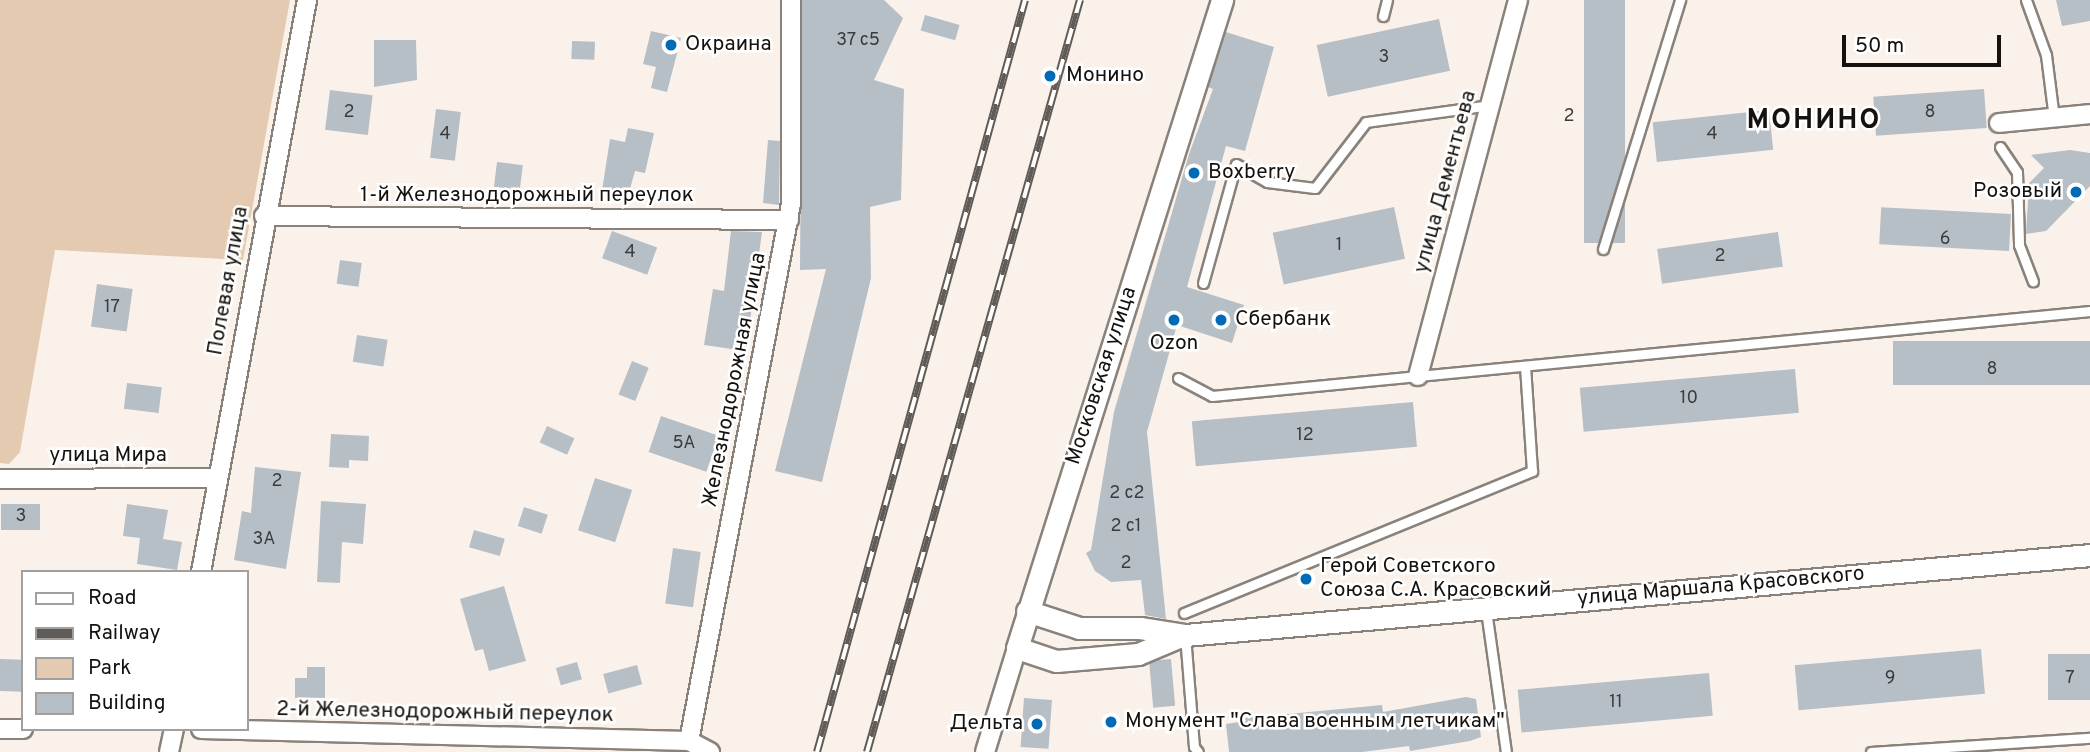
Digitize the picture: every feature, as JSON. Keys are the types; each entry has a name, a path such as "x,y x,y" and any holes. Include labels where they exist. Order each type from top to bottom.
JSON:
{"street":[{"name":"Полевая улица","path":"201,570 264,216 307,0"},
{"name":"Железнодорожная улица","path":"689,741 789,220 791,0"},
{"name":"Московская улица","path":"985,752 1027,611 1222,0"},
{"name":"улица Дементьева","path":"1418,376 1518,0"},
{"path":"1999,122 2090,114"},
{"name":"1-й Железнодорожный переулок","path":"264,216 789,220"},
{"name":"улица Мира","path":"0,480 217,478"},
{"name":"улица Маршала Красовского","path":"1027,611 1079,628 1140,628 1185,635 2090,555"},
{"name":"улица Маршала Красовского","path":"1017,648 1056,661 1138,654 1185,635"},
{"path":"0,729 21,729"},
{"name":"2-й Железнодорожный переулок","path":"248,730 689,741"},
{"path":"169,752 174,731"},
{"path":"689,741 710,752"}],"lane":[{"path":"1383,16 1387,0"},
{"path":"1603,249 1680,0"},
{"path":"2026,0 2046,55 2054,118"},
{"path":"1203,283 1236,164 1267,182 1315,188 1366,122 1490,105"},
{"path":"2000,147 2017,172 2019,245 2033,281"},
{"path":"1178,378 1212,396 2090,311"},
{"path":"1184,613 1532,471 1525,366"},
{"path":"1485,608 1506,752"},
{"path":"1185,635 1194,747 1198,752"},
{"path":"1871,752 2090,738"}],"green space":[{"path":"0,0 290,0 243,260 55,250 20,452 9,464 0,463"}],"building":[{"path":"802,0 884,0 903,18 874,80 904,89 901,200 870,207 871,278 822,482 775,471 826,269 800,270"},
{"path":"1584,0 1625,0 1625,243 1584,243"},
{"path":"2056,0 2090,0 2090,21 2062,26"},
{"path":"925,15 960,25 955,40 921,30"},
{"path":"1439,19 1450,71 1328,97 1317,45"},
{"path":"651,31 681,38 667,92 651,88 656,67 643,64"},
{"path":"1226,32 1274,47 1245,151 1226,146 1187,287 1244,305 1232,343 1177,325 1147,432 1166,619 1145,615 1141,580 1111,582 1095,571 1086,553 1091,550 1114,412 1189,154 1213,89 1208,87"},
{"path":"374,40 416,40 417,80 374,87"},
{"path":"572,41 595,42 594,60 571,59"},
{"path":"1984,89 1987,128 1876,136 1873,97"},
{"path":"330,90 373,95 368,135 325,130"},
{"path":"436,109 461,112 455,161 430,158"},
{"path":"1769,110 1773,150 1657,162 1653,122"},
{"path":"628,128 654,133 645,173 635,171 626,203 601,197 610,139 625,142"},
{"path":"768,140 780,141 779,205 763,203"},
{"path":"2070,150 2090,153 2090,186 2046,231 2026,234 2029,183 2044,168 2031,155"},
{"path":"497,162 523,165 520,190 494,187"},
{"path":"1394,207 1405,259 1284,285 1273,233"},
{"path":"1881,207 2011,214 2009,251 1879,244"},
{"path":"612,231 657,247 647,275 602,258"},
{"path":"731,231 762,232 746,351 704,345 713,289 724,291"},
{"path":"1778,232 1783,267 1662,284 1657,249"},
{"path":"340,260 362,263 358,287 337,284"},
{"path":"97,284 133,289 127,332 91,327"},
{"path":"357,335 388,340 383,367 353,362"},
{"path":"1893,341 2090,341 2090,385 1893,385"},
{"path":"632,361 649,368 635,401 619,394"},
{"path":"1795,369 1799,413 1584,432 1580,388"},
{"path":"127,383 162,387 159,413 124,409"},
{"path":"1413,402 1417,447 1196,466 1192,421"},
{"path":"661,416 719,436 706,472 649,452"},
{"path":"547,426 574,438 567,455 540,442"},
{"path":"331,434 369,436 368,461 349,460 349,468 329,467"},
{"path":"255,467 301,472 286,569 234,560 242,511 251,513"},
{"path":"595,478 632,490 615,542 578,530"},
{"path":"321,501 366,504 363,544 342,542 340,583 317,582"},
{"path":"1,504 40,504 40,530 1,530"},
{"path":"127,504 168,510 163,539 182,542 177,570 137,564 140,538 123,536"},
{"path":"524,507 548,515 542,534 518,526"},
{"path":"474,530 505,539 500,556 469,547"},
{"path":"673,548 701,552 693,607 665,603"},
{"path":"504,586 526,661 489,671 483,649 475,651 460,599"},
{"path":"1981,649 1985,694 1799,710 1795,665"},
{"path":"2048,654 2090,654 2090,700 2048,700"},
{"path":"0,659 21,660 21,692 0,691"},
{"path":"1171,659 1175,706 1153,708 1149,661"},
{"path":"577,662 582,679 561,685 556,668"},
{"path":"637,665 642,684 608,693 603,674"},
{"path":"307,667 325,667 325,698 295,698 295,678 307,678"},
{"path":"1709,673 1713,716 1521,733 1518,690"},
{"path":"1466,697 1476,699 1481,737 1470,741 1410,751 1409,746 1362,752 1229,752 1226,724 1246,721 1245,718 1382,705 1383,712"},
{"name":"Дельта","path":"1024,698 1052,700 1049,749 1021,747"}],"railway":[{"path":"817,752 1025,0"},
{"path":"867,752 1080,0"}],"place":[{"name":"Окраина","path":"671,45"},
{"name":"Монино","path":"1050,76"},
{"name":"Boxberry","path":"1194,173"},
{"name":"Розовый","path":"2076,192"},
{"name":"Ozon","path":"1174,320"},
{"name":"Сбербанк","path":"1221,320"},
{"name":"Герой Советского Союза С.А. Красовский","path":"1306,579"},
{"name":"Монумент \"Слава военным летчикам\"","path":"1111,722"},
{"name":"Дельта","path":"1037,724"}],"district":[{"name":"МОНИНО","path":"1814,121"}]}
